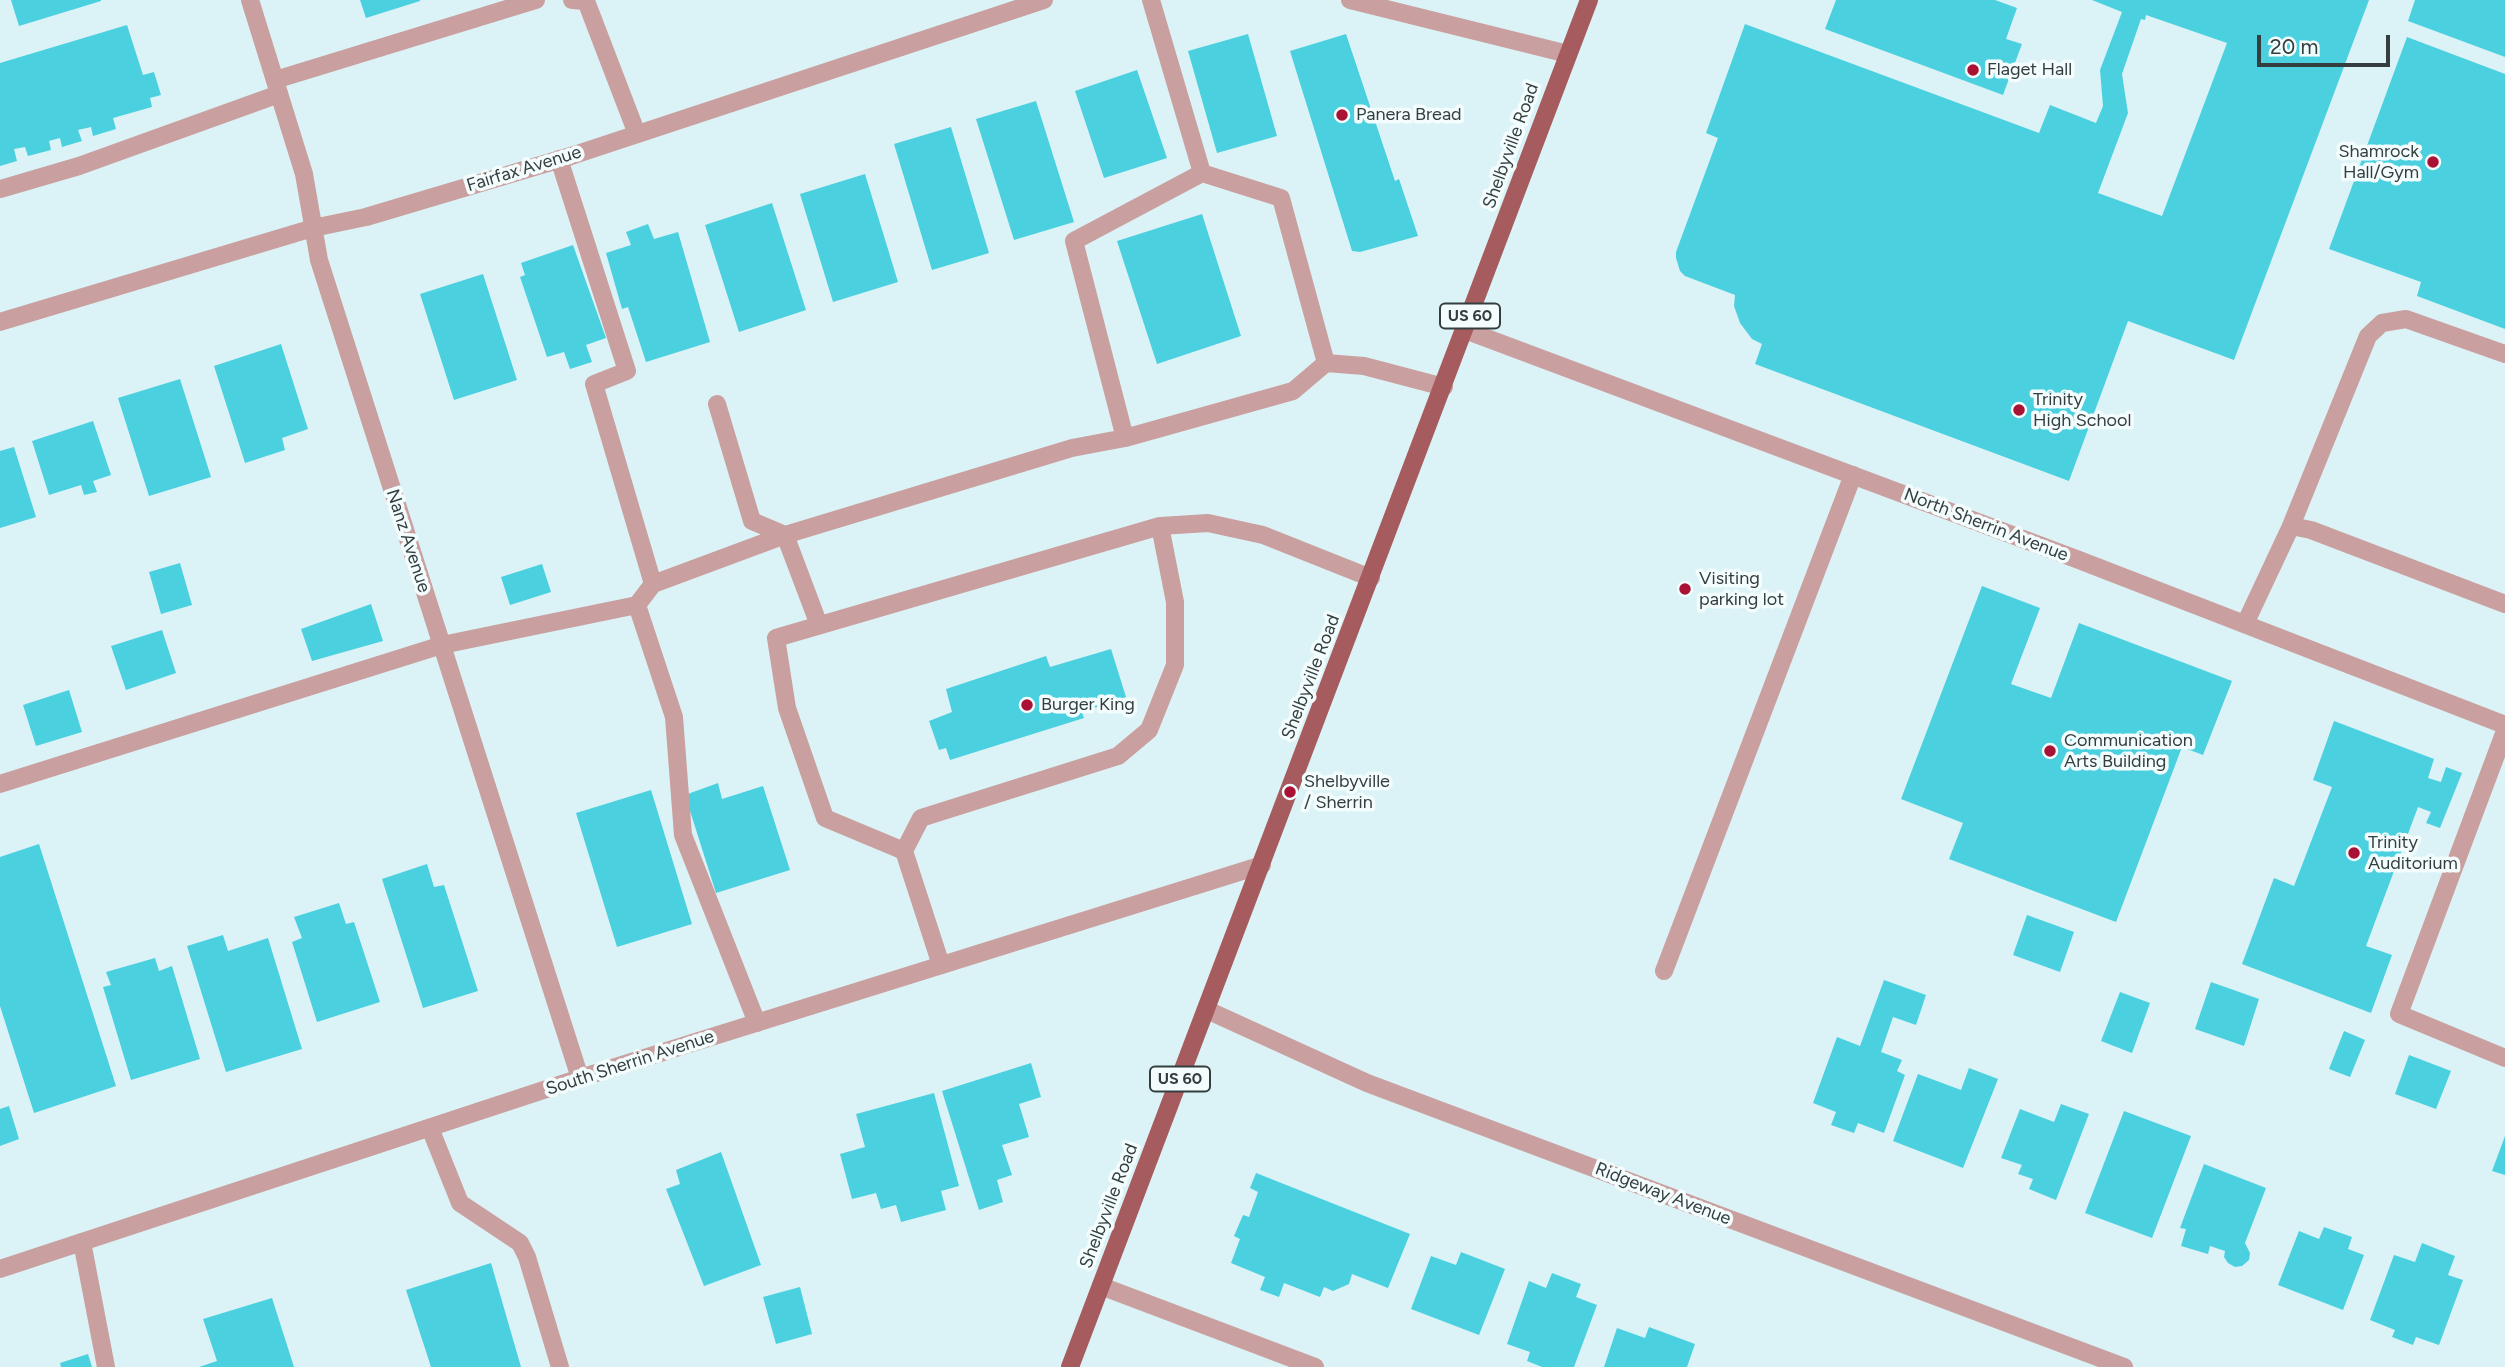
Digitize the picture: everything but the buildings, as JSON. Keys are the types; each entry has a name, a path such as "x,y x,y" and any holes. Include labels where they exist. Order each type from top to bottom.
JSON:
{"main road":[{"name":"Shelbyville Road","path":"1070,1367 1589,0"}],"street":[{"name":"Nanz Avenue","path":"250,0 303,174 319,260 580,1079"},
{"path":"0,189 79,166 277,87 536,0"},
{"path":"572,0 585,0 637,134"},
{"name":"Fairfax Avenue","path":"0,322 313,228 366,217 559,159 1044,0"},
{"path":"1151,0 1202,173"},
{"path":"1350,0 1568,54"},
{"path":"559,159 627,371 594,384 653,584"},
{"path":"1125,438 1074,241 1202,173 1281,198 1326,363"},
{"path":"2245,624 2291,526 2368,335 2382,323 2406,319 2505,354"},
{"name":"North Sherrin Avenue","path":"1465,330 1853,475 2505,725"},
{"path":"0,784 442,645 637,605 653,584 785,536 1072,448 1125,438 1293,391 1326,363 1364,366 1444,387"},
{"path":"717,404 752,521 785,536 819,625"},
{"path":"1664,971 1853,475"},
{"path":"904,851 825,818 787,708 776,638 1160,526 1208,523 1263,535 1371,578"},
{"path":"941,965 904,851 921,818 1118,756 1149,730 1175,665 1175,603 1160,526"},
{"path":"2291,526 2311,530 2505,604"},
{"path":"637,605 674,717 683,835 757,1023"},
{"path":"2503,1052 2399,1014 2505,731"},
{"name":"South Sherrin Avenue","path":"0,1269 580,1079 1262,865"},
{"name":"Ridgeway Avenue","path":"1206,1010 1367,1083 2124,1367"},
{"path":"430,1128 460,1203 520,1243 527,1257 560,1367"},
{"path":"82,1242 106,1367"},
{"path":"1101,1286 1315,1367"}],"place":[{"name":"Flaget Hall","path":"1973,70"},
{"name":"Panera Bread","path":"1342,115"},
{"name":"Shamrock Hall/Gym","path":"2433,162"},
{"name":"Trinity High School","path":"2019,410"},
{"name":"Visiting parking lot","path":"1685,589"},
{"name":"Burger King","path":"1027,705"},
{"name":"Communication Arts Building","path":"2050,751"},
{"name":"Shelbyville / Sherrin","path":"1290,792"},
{"name":"Trinity Auditorium","path":"2354,853"}]}
